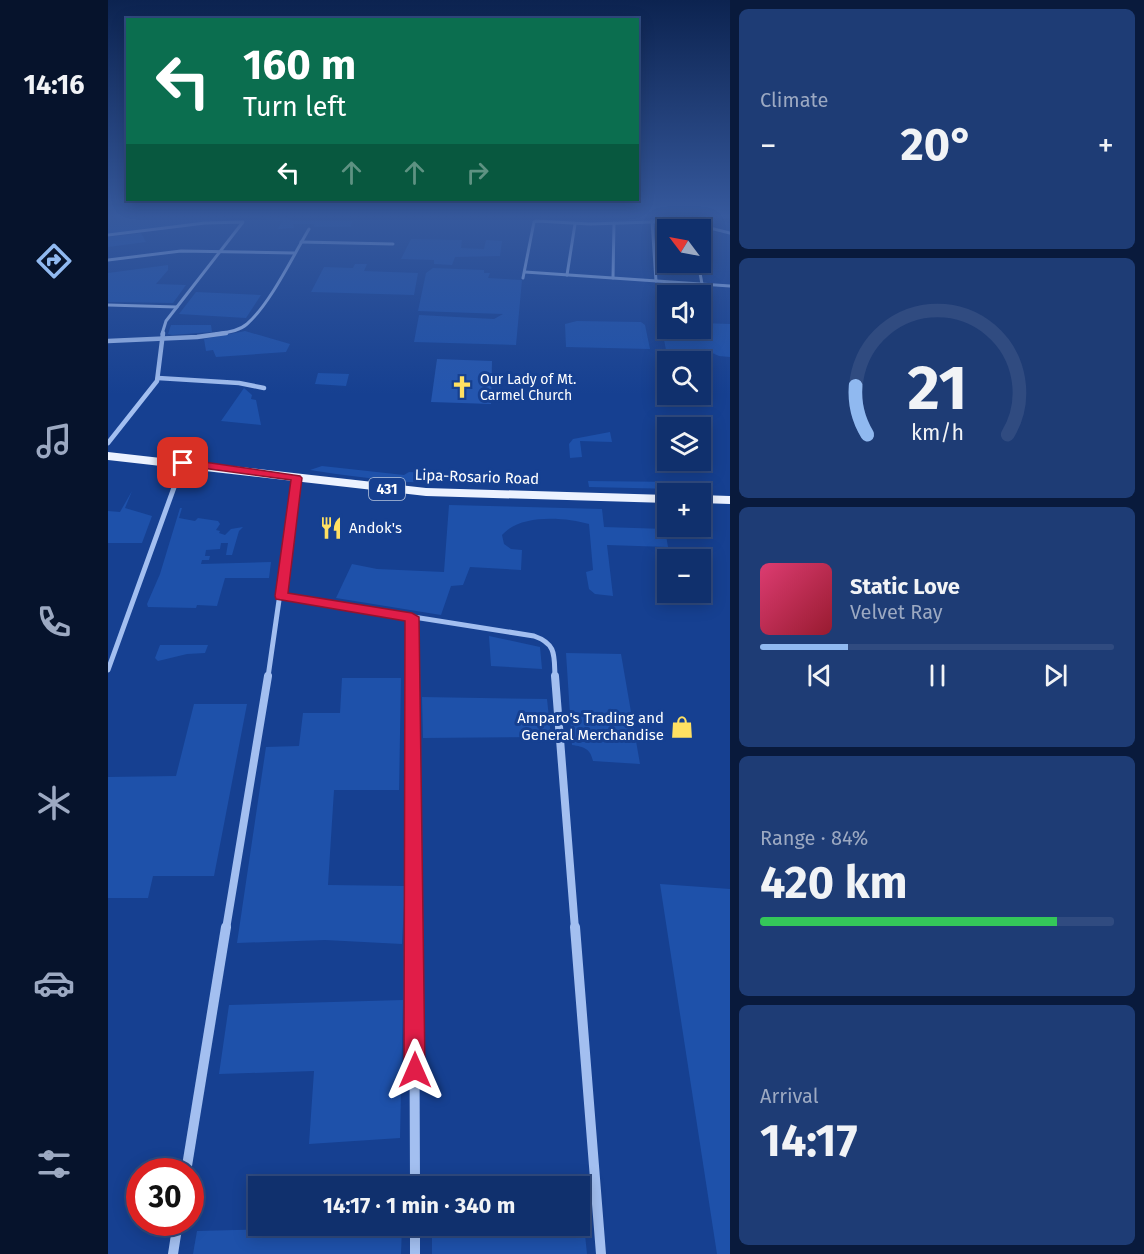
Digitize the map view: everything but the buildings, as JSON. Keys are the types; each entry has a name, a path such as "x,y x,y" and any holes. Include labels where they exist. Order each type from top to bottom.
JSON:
{"main road":[{"name":"Lipa-Rosario Road","path":"108,456 426,492 657,499"},
{"path":"711,499 730,500"}],"street":[{"path":"108,443 158,378 164,325 201,277"},
{"path":"108,341 215,334 246,326 262,307 280,277"},
{"path":"590,277 730,286"},
{"path":"656,277 656,281"},
{"path":"701,277 702,284"},
{"path":"108,305 177,308"},
{"path":"158,378 239,382 264,388"},
{"path":"108,670 183,463"},
{"path":"188,1158 281,596 297,478"},
{"path":"281,596 534,636 546,640 553,648 601,1254"},
{"path":"412,617 415,1176"},
{"path":"173,1254 176,1236"},
{"path":"415,1236 415,1254"}],"shaded area":[{"path":"108,277 162,277 156,284 186,285 173,303 108,302"},
{"path":"319,277 417,277 414,295 311,292"},
{"path":"425,277 489,277 522,280 516,345 414,342 419,315 494,319 503,314 418,311"},
{"path":"196,292 261,295 246,318 179,314"},
{"path":"577,321 641,322 645,325 650,349 566,347 565,324"},
{"path":"711,323 730,324 730,357 719,356 711,351 666,350 664,339 711,339"},
{"path":"171,325 211,325 212,332 172,335 168,334"},
{"path":"245,331 290,344 286,352 216,357 213,350 206,351 204,339"},
{"path":"318,373 349,374 346,386 315,384"},
{"path":"244,388 252,395 251,399 256,400 261,425 221,421"},
{"path":"610,432 612,442 580,441 582,457 570,458 569,444 573,439"},
{"path":"322,466 404,475 409,472 432,473 438,480 431,482 399,481 310,470"},
{"path":"588,481 679,483 657,483 657,489 589,487"},
{"path":"132,491 125,508 152,516 142,543 108,543 108,511 120,512"},
{"path":"449,505 602,509 604,527 657,529 657,537 666,537 668,547 607,545 613,596 595,594 589,589 586,572 593,570 589,524 555,519 531,520 510,528 502,535 504,544 511,549 522,550 521,570 470,567 463,585 451,586 441,615 336,598 352,564 377,569 444,572"},
{"path":"180,508 182,508 179,518 218,521 220,524 216,530 225,535 231,529 243,527 239,531 232,555 226,555 228,543 221,543 220,549 206,550 205,556 210,556 209,560 202,560 201,564 271,562 269,578 225,578 217,606 148,607 147,604 160,574"},
{"path":"489,636 540,647 542,669 491,666"},
{"path":"160,645 208,645 205,653 187,654 158,661 155,658"},
{"path":"566,653 621,654 640,764 593,761 586,749 572,745"},
{"path":"342,678 401,678 399,790 334,790 328,885 405,886 402,944 325,940 237,943 266,747 299,746 303,713 340,713"},
{"path":"422,697 547,699 551,737 423,738"},
{"path":"194,704 247,704 214,876 153,876 148,898 108,898 108,777 176,776"},
{"path":"660,884 730,889 730,1254 717,1254"},
{"path":"403,1000 400,1138 309,1144 314,1071 219,1074 229,1005"},
{"path":"248,1230 248,1236 402,1236 401,1254 193,1254 196,1236 204,1236 204,1231"},
{"path":"432,1236 585,1236 587,1254 432,1254"}],"place":[{"name":"Our Lady of Mt. Carmel Church","path":"462,387"},
{"name":"Andok's","path":"331,528"},
{"name":"Amparo's Trading and General Merchandise","path":"682,727"}],"route":[{"path":"183,463 297,478 281,596 412,617 415,1070"}]}
